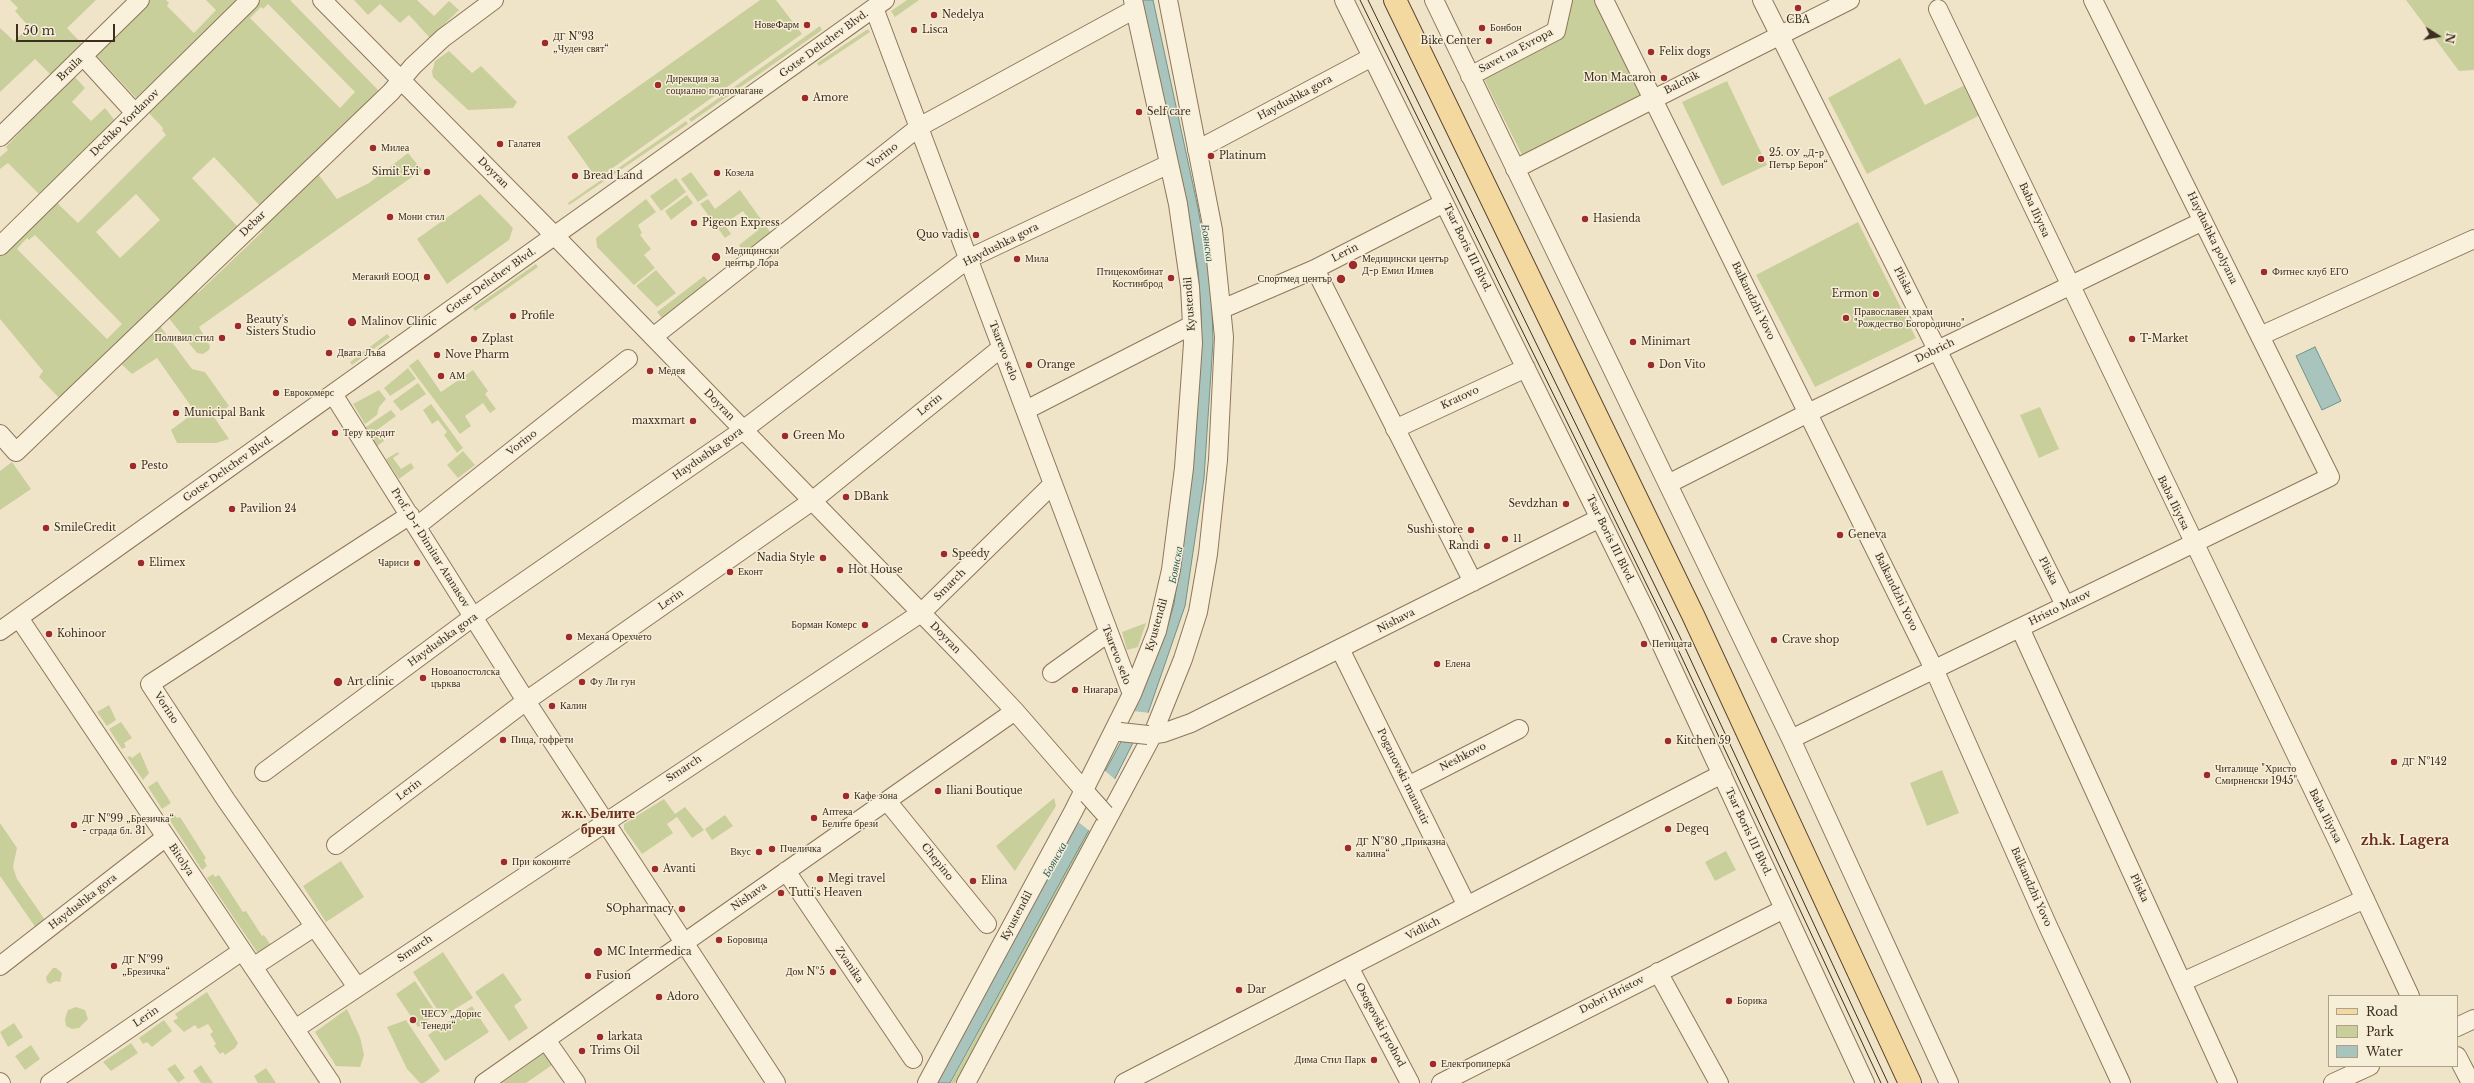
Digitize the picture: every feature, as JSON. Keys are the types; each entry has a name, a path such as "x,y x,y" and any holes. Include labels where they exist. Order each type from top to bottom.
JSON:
{"main road":[{"path":"1395,0 1693,615 1910,1083"}],"street":[{"name":"Braila","path":"0,137 140,0"},
{"name":"Dechko Yordanov","path":"0,246 250,0"},
{"name":"Doyran","path":"322,0 555,236 921,613 1015,711 1107,816"},
{"name":"Debar","path":"0,434 16,452 402,80 443,38 494,0"},
{"path":"966,1083 1150,736 1165,704 1192,636 1208,554 1223,386 1222,308 1213,230 1168,0"},
{"name":"Tsar Boris III Blvd.","path":"1344,0 1600,518 1722,774 1865,1083"},
{"path":"1434,0 1790,739 1949,1083"},
{"name":"Savet na Evropa","path":"1470,76 1556,31 1563,0"},
{"name":"Balkandzhi Yovo","path":"1604,0 1934,669 2047,924 2121,1083"},
{"name":"Pliska","path":"1762,0 2065,605"},
{"name":"Balchik","path":"1515,169 1779,34 1850,0"},
{"name":"Haydushka polyana","path":"2094,0 2330,477"},
{"name":"Tsarevo selo","path":"879,4 919,128 1001,348 1026,410 1108,634 1132,694"},
{"name":"Gotse Deltchev Blvd.","path":"0,631 879,4"},
{"name":"Vorino","path":"653,338 919,128 1134,4"},
{"name":"Kyustendil","path":"927,1083 1086,792 1117,732 1157,631 1172,570 1184,468 1191,372 1192,325 1185,244 1134,4"},
{"name":"Baba Iliytsa","path":"1938,9 2365,899 2410,995"},
{"path":"83,56 135,113"},
{"name":"Haydushka gora","path":"1197,150 1372,57"},
{"name":"Haydushka gora","path":"264,772 472,617 743,430 968,259 1169,164"},
{"name":"Lerin","path":"1222,308 1315,269 1444,203"},
{"name":"Dobrich","path":"1668,484 1808,413 2203,221"},
{"path":"2260,336 2474,239"},
{"path":"1315,269 1473,582"},
{"path":"1026,410 1192,325"},
{"name":"Lerin","path":"336,845 526,701 812,501 1001,348"},
{"name":"Vorino","path":"314,927 226,800 150,684 414,520 628,359"},
{"name":"Kratovo","path":"1395,429 1526,368"},
{"name":"Prof. D-r Dimitar Atanasov","path":"333,394 414,520 472,617 526,701 776,1083"},
{"name":"Hristo Matov","path":"1790,739 2330,477"},
{"name":"Smarch","path":"295,1030 605,821 921,613 1053,484"},
{"name":"Nishava","path":"1117,732 1150,736 1191,723 1600,518"},
{"name":"Bitolya","path":"19,618 331,1083"},
{"name":"Pliska","path":"2020,628 2228,1083"},
{"path":"1052,674 1108,634"},
{"name":"Poganovski manastir","path":"1340,649 1467,906"},
{"path":"1165,704 1166,712 1171,718 1180,723 1191,723"},
{"name":"Nishava","path":"484,1083 1015,711"},
{"name":"Neshkovo","path":"1408,786 1519,729"},
{"name":"Vidlich","path":"1124,1083 1722,774"},
{"name":"Chepino","path":"887,801 987,924"},
{"name":"Haydushka gora","path":"0,966 166,837"},
{"name":"Zvanika","path":"786,871 913,1059"},
{"path":"2182,982 2365,899"},
{"name":"Dobri Hristov","path":"1441,1083 1784,909"},
{"path":"253,967 314,927 357,987"},
{"name":"Lerin","path":"50,1083 242,951"},
{"name":"Osogovski prohod","path":"1349,967 1410,1083"},
{"path":"1658,972 1719,1083"},
{"path":"2458,1027 2474,1019"},
{"path":"546,1040 576,1083"},
{"path":"2458,1058 2471,1083"},
{"path":"2333,1083 2368,1067"}],"green space":[{"path":"10,0 96,0 67,28 85,47 53,77 35,59 0,92 0,28 14,41 29,27 15,11 18,8"},
{"path":"148,0 166,0 169,3 167,6 194,33 216,10 206,0 245,0 139,101 95,54"},
{"path":"259,0 290,0 379,91 263,209 214,157 192,178 238,227 60,399 39,377 43,371 0,319 0,255 54,200 78,223 166,135 162,130 163,128 147,111","holes":["268,4 355,92 340,108 250,18 261,7 263,9","136,194 160,220 120,258 96,232","35,235 122,324 107,339 17,249 27,238 29,240"]},
{"path":"354,0 417,0 434,16 449,1 459,10 430,38 409,15 400,23 380,4 368,15"},
{"path":"760,0 776,0 802,34 597,179 567,137"},
{"path":"907,0 919,0 895,17 891,11"},
{"path":"1569,0 1598,0 1646,95 1523,157 1481,73 1560,34"},
{"path":"2406,0 2474,0 2474,70 2459,71"},
{"path":"820,26 822,30 691,122 689,119"},
{"path":"868,29 870,32 819,66 817,63"},
{"path":"449,51 472,73 481,66 517,102 513,108 468,110 433,77 432,72 435,61"},
{"path":"1900,58 1925,105 1965,85 1980,115 1867,174 1828,98"},
{"path":"73,75 85,88 72,102 91,121 105,108 117,123 41,196 8,163 0,169 0,157 8,150 6,147"},
{"path":"1727,81 1767,165 1722,186 1682,102"},
{"path":"686,121 688,124 569,205 568,203"},
{"path":"408,153 422,170 199,327 210,346 209,350 203,354 197,353 167,316 191,287 198,293 263,231 258,225 315,170 337,199 369,183"},
{"path":"691,172 708,195 698,202 681,179"},
{"path":"676,178 686,192 661,211 650,196"},
{"path":"740,190 773,236 746,255 739,245 757,231 743,211 724,224 731,234 725,238 700,204 708,199 715,209"},
{"path":"480,194 513,228 509,240 447,284 417,239"},
{"path":"687,195 693,203 671,220 665,211"},
{"path":"646,199 656,212 638,225 642,233 640,235 651,249 644,255 655,268 634,285 597,247 596,238"},
{"path":"1858,222 1916,338 1815,387 1756,275"},
{"path":"536,264 538,267 475,311 473,308"},
{"path":"656,270 676,293 657,307 636,286"},
{"path":"704,276 712,286 672,317 661,317 657,312"},
{"path":"157,322 192,369 205,372 229,406 214,417 229,439 216,443 177,443 171,430 195,412 157,358 132,374 118,361"},
{"path":"387,334 390,337 352,365 350,362"},
{"path":"418,359 441,392 473,370 488,391 485,394 496,409 490,413 483,403 465,416 471,426 460,434 409,366"},
{"path":"408,368 416,379 390,396 384,388"},
{"path":"418,383 426,394 401,411 393,401"},
{"path":"379,390 386,399 379,407 377,415 365,424 353,404"},
{"path":"431,404 463,448 457,453 444,435 447,432 438,420 432,424 423,410"},
{"path":"2040,407 2059,449 2039,458 2020,415"},
{"path":"391,410 396,416 377,430 384,441 376,447 363,429"},
{"path":"463,451 475,465 458,478 447,465"},
{"path":"398,452 399,454 393,458 401,469 411,463 414,468 399,479 386,459"},
{"path":"12,462 31,489 0,510 0,471"},
{"path":"1146,623 1138,647 1127,650 1122,632"},
{"path":"109,705 116,720 107,726 97,712"},
{"path":"121,722 132,738 124,743 126,747 122,749 109,729"},
{"path":"140,752 149,773 143,780 127,757 130,756 132,758"},
{"path":"1942,770 1959,813 1927,826 1910,783"},
{"path":"157,781 171,803 162,809 148,787"},
{"path":"1054,798 1056,806 1015,871 996,846"},
{"path":"664,799 675,814 685,807 704,830 692,838 677,817 667,824 673,833 642,854 624,829 624,824"},
{"path":"169,815 171,818 175,815 177,818 180,817 206,858 204,860 207,866 202,870 167,816"},
{"path":"725,815 733,826 712,840 705,829"},
{"path":"0,823 17,848 13,867 17,879 45,920 36,928 0,876"},
{"path":"1089,830 1092,832 955,1083 951,1083"},
{"path":"1726,851 1736,870 1715,881 1705,862"},
{"path":"341,861 364,897 326,922 303,886"},
{"path":"213,874 215,877 219,875 243,912 246,911 262,936 264,935 272,947 259,955 207,878"},
{"path":"443,952 473,998 442,1017 413,972"},
{"path":"53,968 56,968 62,973 60,982 56,981 50,984 47,982 46,977"},
{"path":"503,973 522,1000 514,1006 528,1028 509,1041 475,992"},
{"path":"415,981 437,1014 418,1027 396,994"},
{"path":"207,992 238,1043 235,1048 225,1055 223,1052 220,1054 214,1046 216,1044 210,1034 213,1032 208,1024 198,1029 195,1025 184,1032 173,1021 178,1018 175,1014"},
{"path":"472,1006 489,1032 445,1061 428,1035"},
{"path":"76,1007 85,1010 88,1019 79,1028 72,1029 66,1026 65,1019 68,1010"},
{"path":"347,1009 360,1037 364,1055 360,1067 336,1066 315,1032"},
{"path":"164,1020 172,1031 152,1047 147,1042 143,1044 139,1038"},
{"path":"406,1020 440,1071 424,1083 420,1083 407,1069 387,1027"},
{"path":"14,1023 23,1037 8,1047 0,1032"},
{"path":"131,1043 138,1053 111,1071 103,1062"},
{"path":"31,1045 40,1059 25,1070 15,1056"},
{"path":"547,1051 555,1063 526,1083 502,1083"},
{"path":"175,1064 185,1078 178,1083 167,1069"},
{"path":"201,1065 213,1083 201,1083 193,1071"},
{"path":"266,1068 276,1083 258,1083 254,1076"}],"water":[{"path":"1141,0 1153,0 1198,208 1208,264 1212,306 1213,342 1204,478 1185,606 1148,713 1089,830 950,1083 936,1083 1122,740 1164,638 1174,604 1192,477 1201,348 1201,312 1198,270 1190,222"},
{"path":"2315,347 2341,401 2322,410 2296,356"}],"pier":[{"path":"1133,711 1150,713 1137,741 1120,739"},
{"path":"1104,770 1117,781 1091,832 1077,821"}],"tram line":[{"path":"1360,0 1668,628 1881,1083"},
{"path":"1368,0 1680,637 1888,1083"}],"place":[{"name":"CBA","path":"1798,8"},
{"name":"Nedelya","path":"934,15"},
{"name":"НовеФарм","path":"807,25"},
{"name":"Бонбон","path":"1482,28"},
{"name":"Lisca","path":"914,30"},
{"name":"Bike Center","path":"1489,41"},
{"name":"ДГ №93 „Чуден свят“","path":"545,43"},
{"name":"Felix dogs","path":"1651,52"},
{"name":"Mon Macaron","path":"1664,78"},
{"name":"Дирекция за социално подпомагане","path":"658,85"},
{"name":"Amore","path":"805,98"},
{"name":"Self care","path":"1139,112"},
{"name":"Галатея","path":"500,144"},
{"name":"Милеа","path":"373,148"},
{"name":"Platinum","path":"1211,156"},
{"name":"25. ОУ „Д-р Петър Берон“","path":"1761,159"},
{"name":"Simit Evi","path":"427,172"},
{"name":"Козела","path":"717,173"},
{"name":"Bread Land","path":"575,176"},
{"name":"Мони стил","path":"390,217"},
{"name":"Hasienda","path":"1585,219"},
{"name":"Pigeon Express","path":"694,223"},
{"name":"Quo vadis","path":"976,235"},
{"name":"Медицински център Лора","path":"716,257"},
{"name":"Мила","path":"1017,259"},
{"name":"Медицински център Д-р Емил Илиев","path":"1353,265"},
{"name":"Фитнес клуб ЕГО","path":"2264,272"},
{"name":"Мегакий ЕООД","path":"427,277"},
{"name":"Птицекомбинат Костинброд","path":"1171,278"},
{"name":"Спортмед център","path":"1341,279"},
{"name":"Ermon","path":"1876,294"},
{"name":"Profile","path":"513,316"},
{"name":"Православен храм \"Рождество Богородично\"","path":"1846,318"},
{"name":"Malinov Clinic","path":"352,322"},
{"name":"Beauty's Sisters Studio","path":"238,326"},
{"name":"Поливил стил","path":"222,338"},
{"name":"Zplast","path":"474,339"},
{"name":"T-Market","path":"2132,339"},
{"name":"Minimart","path":"1633,342"},
{"name":"Двата Лъва","path":"329,353"},
{"name":"Nove Pharm","path":"437,355"},
{"name":"Orange","path":"1029,365"},
{"name":"Don Vito","path":"1651,365"},
{"name":"Медея","path":"650,371"},
{"name":"АМ","path":"441,376"},
{"name":"Еврокомерс","path":"276,393"},
{"name":"Municipal Bank","path":"176,413"},
{"name":"maxxmart","path":"693,421"},
{"name":"Теру кредит","path":"335,433"},
{"name":"Green Mo","path":"785,436"},
{"name":"Pesto","path":"133,466"},
{"name":"DBank","path":"846,497"},
{"name":"Sevdzhan","path":"1566,504"},
{"name":"Pavilion 24","path":"232,509"},
{"name":"SmileCredit","path":"46,528"},
{"name":"Sushi store","path":"1471,530"},
{"name":"Geneva","path":"1840,535"},
{"name":"11","path":"1505,539"},
{"name":"Randi","path":"1487,546"},
{"name":"Speedy","path":"944,554"},
{"name":"Nadia Style","path":"823,558"},
{"name":"Elimex","path":"141,563"},
{"name":"Чариси","path":"417,563"},
{"name":"Hot House","path":"840,570"},
{"name":"Еконт","path":"730,572"},
{"name":"Борман Комерс","path":"865,625"},
{"name":"Kohinoor","path":"49,634"},
{"name":"Механа Орехчето","path":"569,637"},
{"name":"Crave shop","path":"1774,640"},
{"name":"Петицата","path":"1644,644"},
{"name":"Елена","path":"1437,664"},
{"name":"Новоапостолска църква","path":"423,678"},
{"name":"Art clinic","path":"338,682"},
{"name":"Фу Ли гун","path":"582,682"},
{"name":"Ниагара","path":"1075,690"},
{"name":"Калин","path":"552,706"},
{"name":"Пица, гофрети","path":"503,740"},
{"name":"Kitchen 59","path":"1668,741"},
{"name":"ДГ №142","path":"2394,762"},
{"name":"Читалище \"Христо Смирненски 1945\"","path":"2207,775"},
{"name":"Iliani Boutique","path":"938,791"},
{"name":"Кафе зона","path":"846,796"},
{"name":"Аптека Белите брези","path":"814,818"},
{"name":"ДГ №99 „Брезичка“ - сграда бл. 31","path":"74,825"},
{"name":"Degeq","path":"1668,829"},
{"name":"ДГ №80 „Приказна калина“","path":"1348,848"},
{"name":"Пчеличка","path":"772,849"},
{"name":"Вкус","path":"759,852"},
{"name":"При коконите","path":"504,862"},
{"name":"Avanti","path":"655,869"},
{"name":"Megi travel","path":"820,879"},
{"name":"Elina","path":"973,881"},
{"name":"Tutti's Heaven","path":"781,893"},
{"name":"SOpharmacy","path":"682,909"},
{"name":"Боровица","path":"719,940"},
{"name":"MC Intermedica","path":"598,952"},
{"name":"ДГ №99 „Брезичка“","path":"114,966"},
{"name":"Дом №5","path":"833,972"},
{"name":"Fusion","path":"588,976"},
{"name":"Dar","path":"1239,990"},
{"name":"Adoro","path":"659,997"},
{"name":"Борика","path":"1729,1001"},
{"name":"ЧЕСУ „Дорис Тенеди“","path":"413,1020"},
{"name":"larkata","path":"600,1037"},
{"name":"Trims Oil","path":"582,1051"},
{"name":"Дима Стил Парк","path":"1374,1060"},
{"name":"Електропиперка","path":"1433,1064"}],"district":[{"name":"ж.к. Белите брези","path":"598,822"},
{"name":"zh.k. Lagera","path":"2405,841"}],"water label":[{"name":"Боянска","path":"1207,243"},
{"name":"Боянска","path":"1176,565"},
{"name":"Боянска","path":"1055,860"}]}
